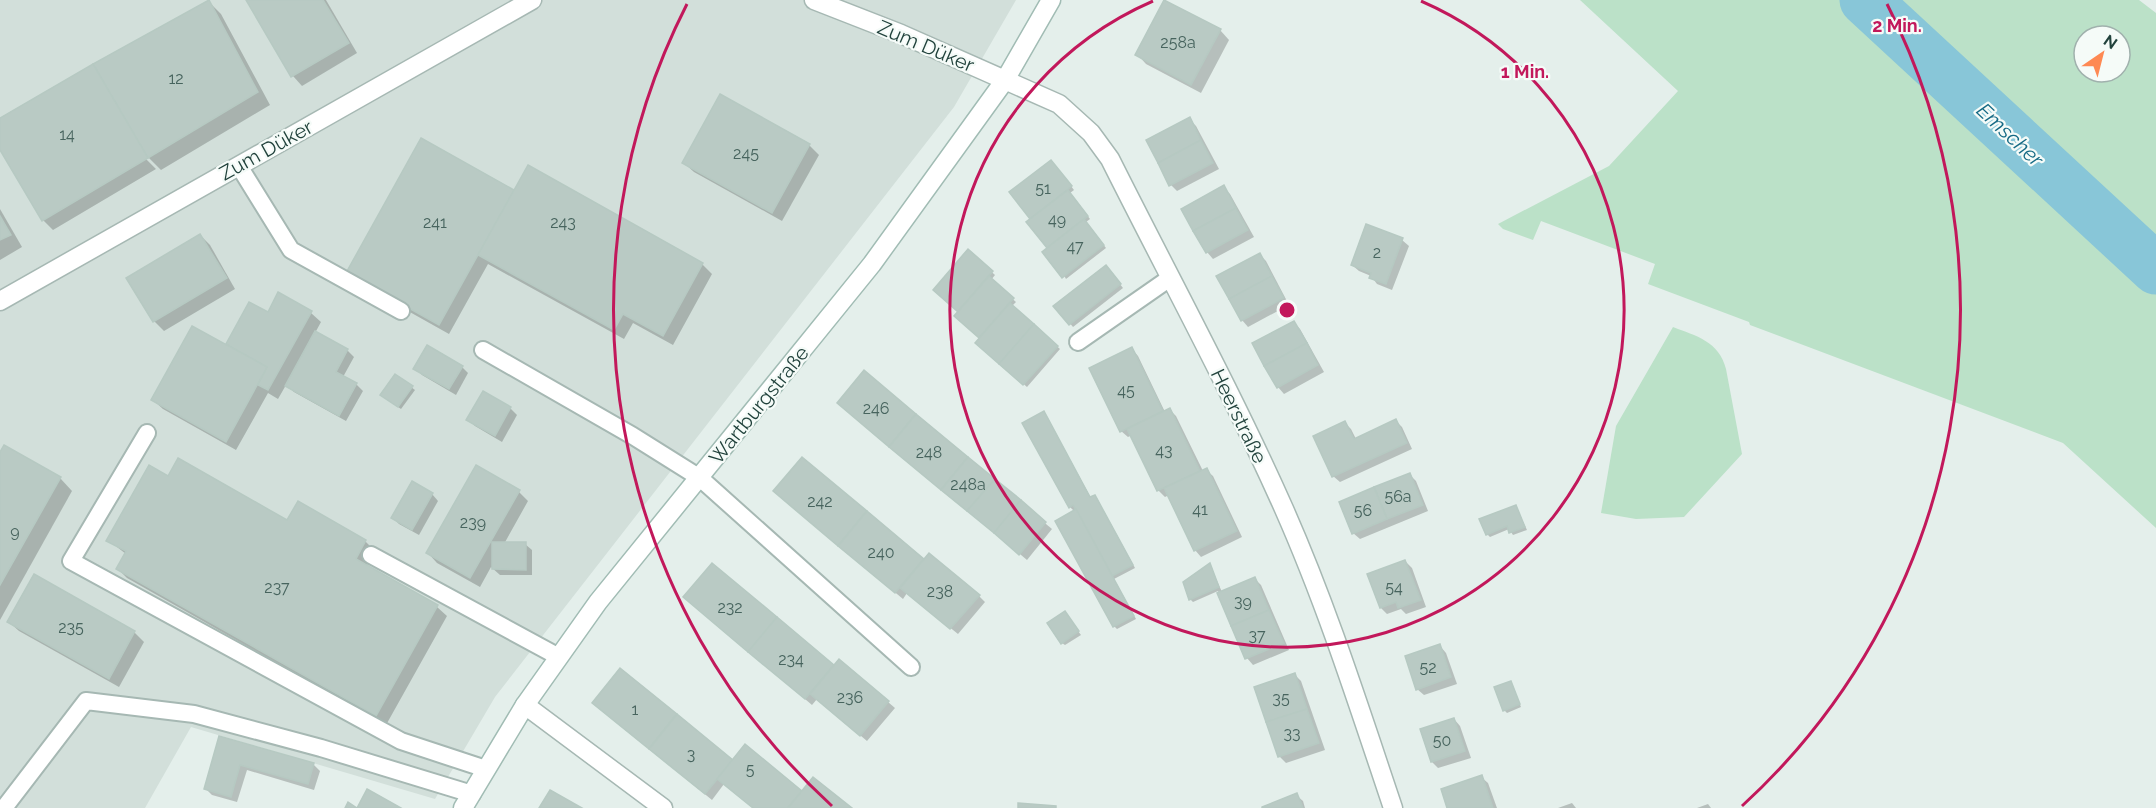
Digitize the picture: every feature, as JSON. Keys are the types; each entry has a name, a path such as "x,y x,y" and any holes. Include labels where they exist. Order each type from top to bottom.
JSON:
{"street":[{"name":"Zum Düker","path":"0,301 532,0"},
{"name":"Zum Düker","path":"814,0 901,34 1005,80"},
{"name":"Wartburgstraße","path":"467,801 525,705 598,602 873,264 1005,80 1051,0"},
{"name":"Heerstraße","path":"1005,80 1059,104 1091,133 1110,159 1238,410 1285,511 1342,657 1393,808"},
{"path":"525,705 663,808"}],"lane":[{"path":"239,165 291,250 401,312"},
{"path":"1078,342 1170,278"},
{"path":"483,350 633,436 700,478 911,667"},
{"path":"147,433 71,561 402,741 486,769"},
{"path":"371,555 560,657"},
{"path":"4,808 86,701 194,714 321,748 467,801"}],"shaded area":[{"path":"0,0 1016,0 954,107 495,697 435,799 191,727 145,808 0,808"}],"green space":[{"path":"1580,0 2139,0 2156,13 2156,528 2063,443 1648,284 1655,264 1541,221 1533,240 1503,229 1498,224 1609,166 1678,91"},
{"path":"1673,327 1706,341 1723,360 1742,454 1684,517 1636,519 1601,513 1616,426"}],"building":[{"path":"209,0 258,92 148,158 93,64"},
{"path":"246,0 323,0 349,43 291,77"},
{"path":"1164,0 1221,29 1191,85 1135,55"},
{"path":"93,64 148,158 42,221 0,150 0,118"},
{"path":"720,94 810,144 772,213 682,163"},
{"path":"1190,117 1201,140 1158,163 1146,140"},
{"path":"421,138 514,190 439,325 346,273"},
{"path":"1201,140 1213,163 1169,186 1158,163"},
{"path":"1051,160 1072,186 1030,219 1009,192"},
{"path":"528,165 703,263 663,336 623,314 614,330 478,255"},
{"path":"1224,185 1236,208 1193,231 1181,209"},
{"path":"1068,190 1088,216 1047,248 1026,222"},
{"path":"1236,208 1248,230 1206,253 1193,231"},
{"path":"0,216 11,235 0,240"},
{"path":"1084,219 1104,245 1062,278 1042,252"},
{"path":"1366,224 1403,238 1386,284 1369,278 1371,273 1351,265"},
{"path":"200,234 227,278 153,322 126,278"},
{"path":"968,249 993,271 958,312 933,290"},
{"path":"1260,253 1272,276 1229,299 1216,276"},
{"path":"1106,265 1121,284 1069,325 1053,306"},
{"path":"989,276 1014,298 979,338 954,316"},
{"path":"1272,276 1284,298 1241,321 1229,299"},
{"path":"278,292 312,311 268,390 258,385 267,367 226,344 249,302 268,312"},
{"path":"1010,303 1034,324 999,364 975,343"},
{"path":"1294,321 1307,343 1264,366 1252,343"},
{"path":"1034,324 1058,346 1023,385 999,364"},
{"path":"192,326 267,367 226,442 151,400"},
{"path":"315,331 348,349 336,372 357,383 339,416 285,386"},
{"path":"1307,343 1318,365 1277,388 1264,366"},
{"path":"427,345 463,366 449,389 413,369"},
{"path":"1132,347 1163,411 1120,432 1089,368"},
{"path":"864,370 916,414 889,447 837,403"},
{"path":"395,374 413,386 398,407 380,395"},
{"path":"483,391 511,407 495,436 466,420"},
{"path":"1170,408 1200,471 1157,491 1127,429"},
{"path":"1044,411 1090,497 1095,495 1133,565 1112,576 1073,505 1069,508 1022,423"},
{"path":"916,414 968,457 941,490 889,447"},
{"path":"1396,419 1407,443 1332,477 1313,436 1345,421 1354,439"},
{"path":"4,445 61,477 0,585 0,452"},
{"path":"802,457 867,511 838,546 773,491"},
{"path":"968,457 995,479 967,511 941,490"},
{"path":"178,458 287,520 298,501 366,540 356,559 438,605 376,716 116,569 126,551 106,541 149,465 168,476"},
{"path":"476,465 520,490 470,578 426,553"},
{"path":"1207,468 1237,531 1194,551 1164,488"},
{"path":"1410,473 1423,505 1387,519 1374,487"},
{"path":"995,479 1021,500 994,533 967,511"},
{"path":"412,481 433,493 412,530 391,518"},
{"path":"1374,487 1387,519 1352,534 1339,502"},
{"path":"1021,500 1046,522 1019,555 994,533"},
{"path":"1516,505 1525,527 1509,533 1507,526 1486,535 1479,519"},
{"path":"1076,509 1134,616 1113,627 1055,521"},
{"path":"867,511 924,559 895,593 838,546"},
{"path":"492,542 526,542 526,570 492,569"},
{"path":"929,553 980,595 950,629 900,588"},
{"path":"1405,560 1421,600 1398,608 1396,602 1380,608 1367,574"},
{"path":"712,563 777,617 748,652 683,597"},
{"path":"1210,563 1219,587 1189,600 1183,582"},
{"path":"34,574 135,631 109,679 7,622"},
{"path":"1255,577 1269,610 1231,626 1217,593"},
{"path":"1269,610 1284,643 1245,659 1231,626"},
{"path":"1065,611 1079,631 1061,644 1047,623"},
{"path":"777,617 834,665 805,699 748,652"},
{"path":"1440,644 1451,677 1416,690 1405,656"},
{"path":"839,659 889,701 860,736 810,694"},
{"path":"620,668 677,714 649,749 592,703"},
{"path":"1295,673 1307,709 1266,722 1254,687"},
{"path":"1511,681 1520,704 1503,711 1494,687"},
{"path":"1307,709 1319,743 1278,757 1266,722"},
{"path":"677,714 733,760 705,794 649,749"},
{"path":"1454,718 1465,751 1431,762 1420,729"},
{"path":"219,736 314,763 308,784 240,765 231,797 204,789"},
{"path":"745,744 802,791 788,808 753,808 717,779"},
{"path":"1482,775 1493,808 1447,808 1441,789"},
{"path":"813,777 852,808 788,808"},
{"path":"367,789 401,808 357,808"},
{"path":"550,790 582,808 539,808"},
{"path":"1297,793 1303,808 1262,808 1262,807"},
{"path":"348,802 357,808 345,808"},
{"path":"1018,803 1056,806 1056,808 1018,808"}],"waterway":[{"name":"Emscher","path":"1865,0 2156,269"}]}
